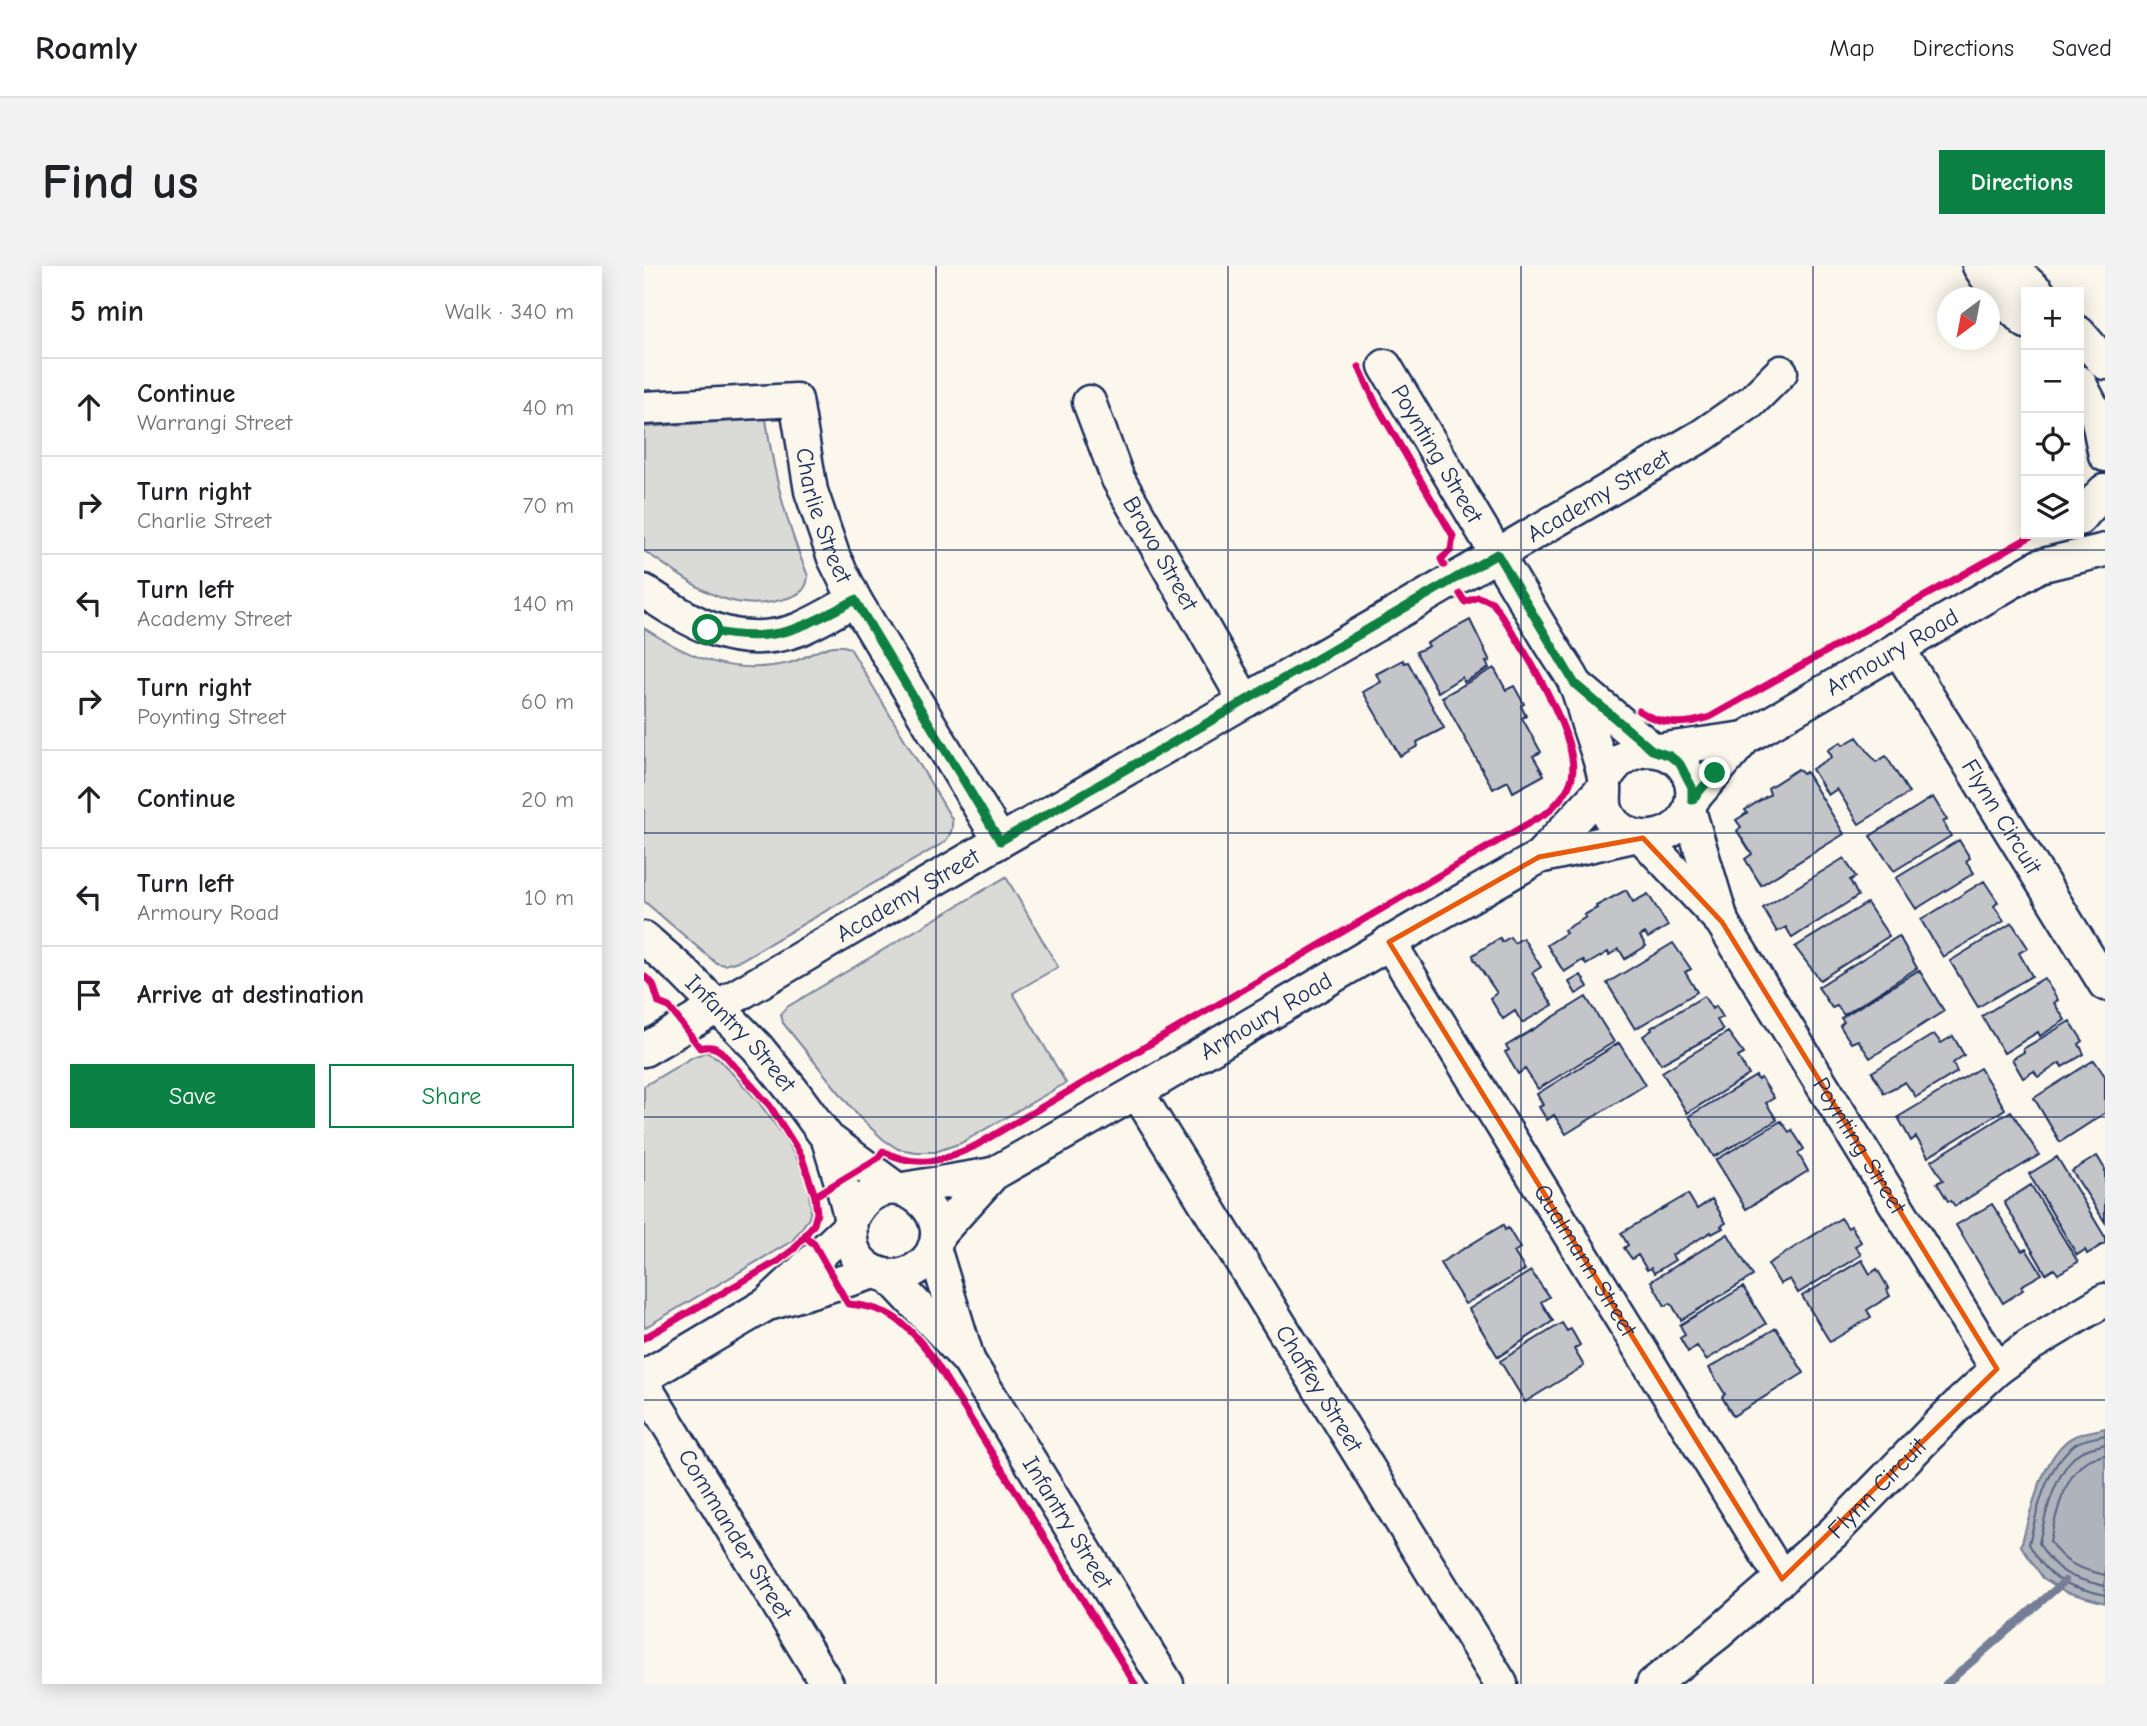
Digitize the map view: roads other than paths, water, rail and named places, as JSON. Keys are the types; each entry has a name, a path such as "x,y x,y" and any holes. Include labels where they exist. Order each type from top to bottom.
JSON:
{"street":[{"path":"1979,266 1999,296 2021,317"},
{"path":"2004,266 2032,287"},
{"path":"2084,339 2105,363"},
{"name":"Poynting Street","path":"1385,366 1575,684 1605,783"},
{"name":"Academy Street","path":"644,1050 1722,422 1752,401 1781,372"},
{"path":"2084,391 2097,416 2105,455"},
{"name":"Charlie Street","path":"644,408 796,400 811,491 834,558 855,600 1000,841"},
{"name":"Bravo Street","path":"1089,402 1118,479 1245,701"},
{"path":"2105,483 2105,500"},
{"path":"2084,514 2105,491"},
{"name":"Armoury Road","path":"2039,566 2062,539"},
{"name":"Armoury Road","path":"1690,805 1745,738 2039,566 2105,550"},
{"path":"644,592 708,630 752,637 795,630 855,600"},
{"name":"Flynn Circuit","path":"1898,648 2105,984"},
{"name":"Poynting Street","path":"1575,684 1655,750"},
{"name":"Armoury Road","path":"1655,750 1745,738"},
{"path":"1655,750 1680,764 1692,787 1690,805 1682,822 1671,832 1658,837 1639,837 1623,830 1607,811 1603,799 1605,783 1612,767 1623,757 1637,751 1655,750"},
{"name":"Armoury Road","path":"1539,857 1605,783"},
{"name":"Poynting Street","path":"1690,805 1722,922"},
{"name":"Poynting Street","path":"1639,837 1722,922 1997,1369"},
{"name":"Armoury Road","path":"936,1242 993,1174 1390,942 1539,857 1639,837"},
{"name":"Infantry Street","path":"644,938 719,1007 757,1047 828,1139 899,1189"},
{"name":"Qualmann Street","path":"1390,942 1782,1579"},
{"name":"Chaffey Street","path":"1137,1092 1501,1684"},
{"name":"Infantry Street","path":"828,1139 850,1223"},
{"name":"Armoury Road","path":"899,1189 993,1174"},
{"path":"644,1377 767,1304 850,1223 857,1207 867,1196 880,1190 899,1189 915,1194 932,1212 937,1224 936,1242 927,1261 916,1270 902,1275 882,1274 767,1304"},
{"path":"850,1223 850,1241 855,1254 864,1265 882,1274"},
{"name":"Infantry Street","path":"936,1242 968,1360"},
{"name":"Infantry Street","path":"882,1274 968,1360 1167,1684"},
{"name":"Flynn Circuit","path":"1653,1684 1717,1634 1833,1533 1957,1406 1997,1369 2040,1339 2105,1300"},
{"name":"Commander Street","path":"644,1385 827,1684"}],"water":[{"path":"2105,1428 2105,1603 2066,1592 2043,1578 2021,1546 2039,1486 2053,1457 2062,1445 2073,1437"}],"waterway":[{"path":"1946,1684 2065,1581"}]}
